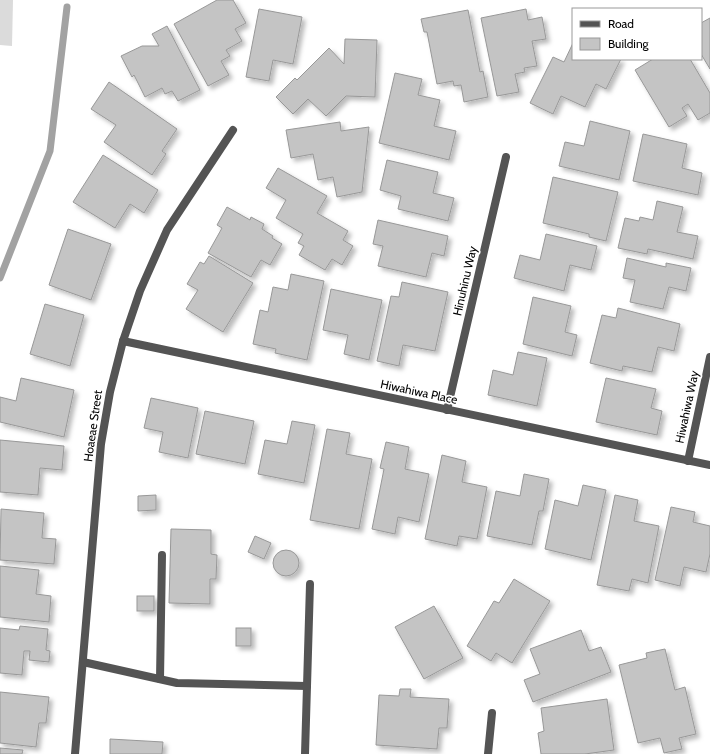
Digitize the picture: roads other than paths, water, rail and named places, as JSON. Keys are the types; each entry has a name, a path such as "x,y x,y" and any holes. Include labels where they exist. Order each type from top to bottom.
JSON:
{"street":[{"name":"Hoaeae Street","path":"75,754 101,444 110,392 122,342 140,291 167,230 233,130"},
{"name":"Hinuhinu Way","path":"447,410 506,157"},
{"name":"Hiwahiwa Place","path":"122,342 710,465"},
{"name":"Hiwahiwa Way","path":"688,461 710,357"},
{"path":"160,679 162,555"},
{"path":"305,754 310,584"},
{"path":"83,662 177,683 307,686"},
{"path":"488,754 492,713"}],"waterway":[{"path":"0,278 50,151 67,7"}]}
